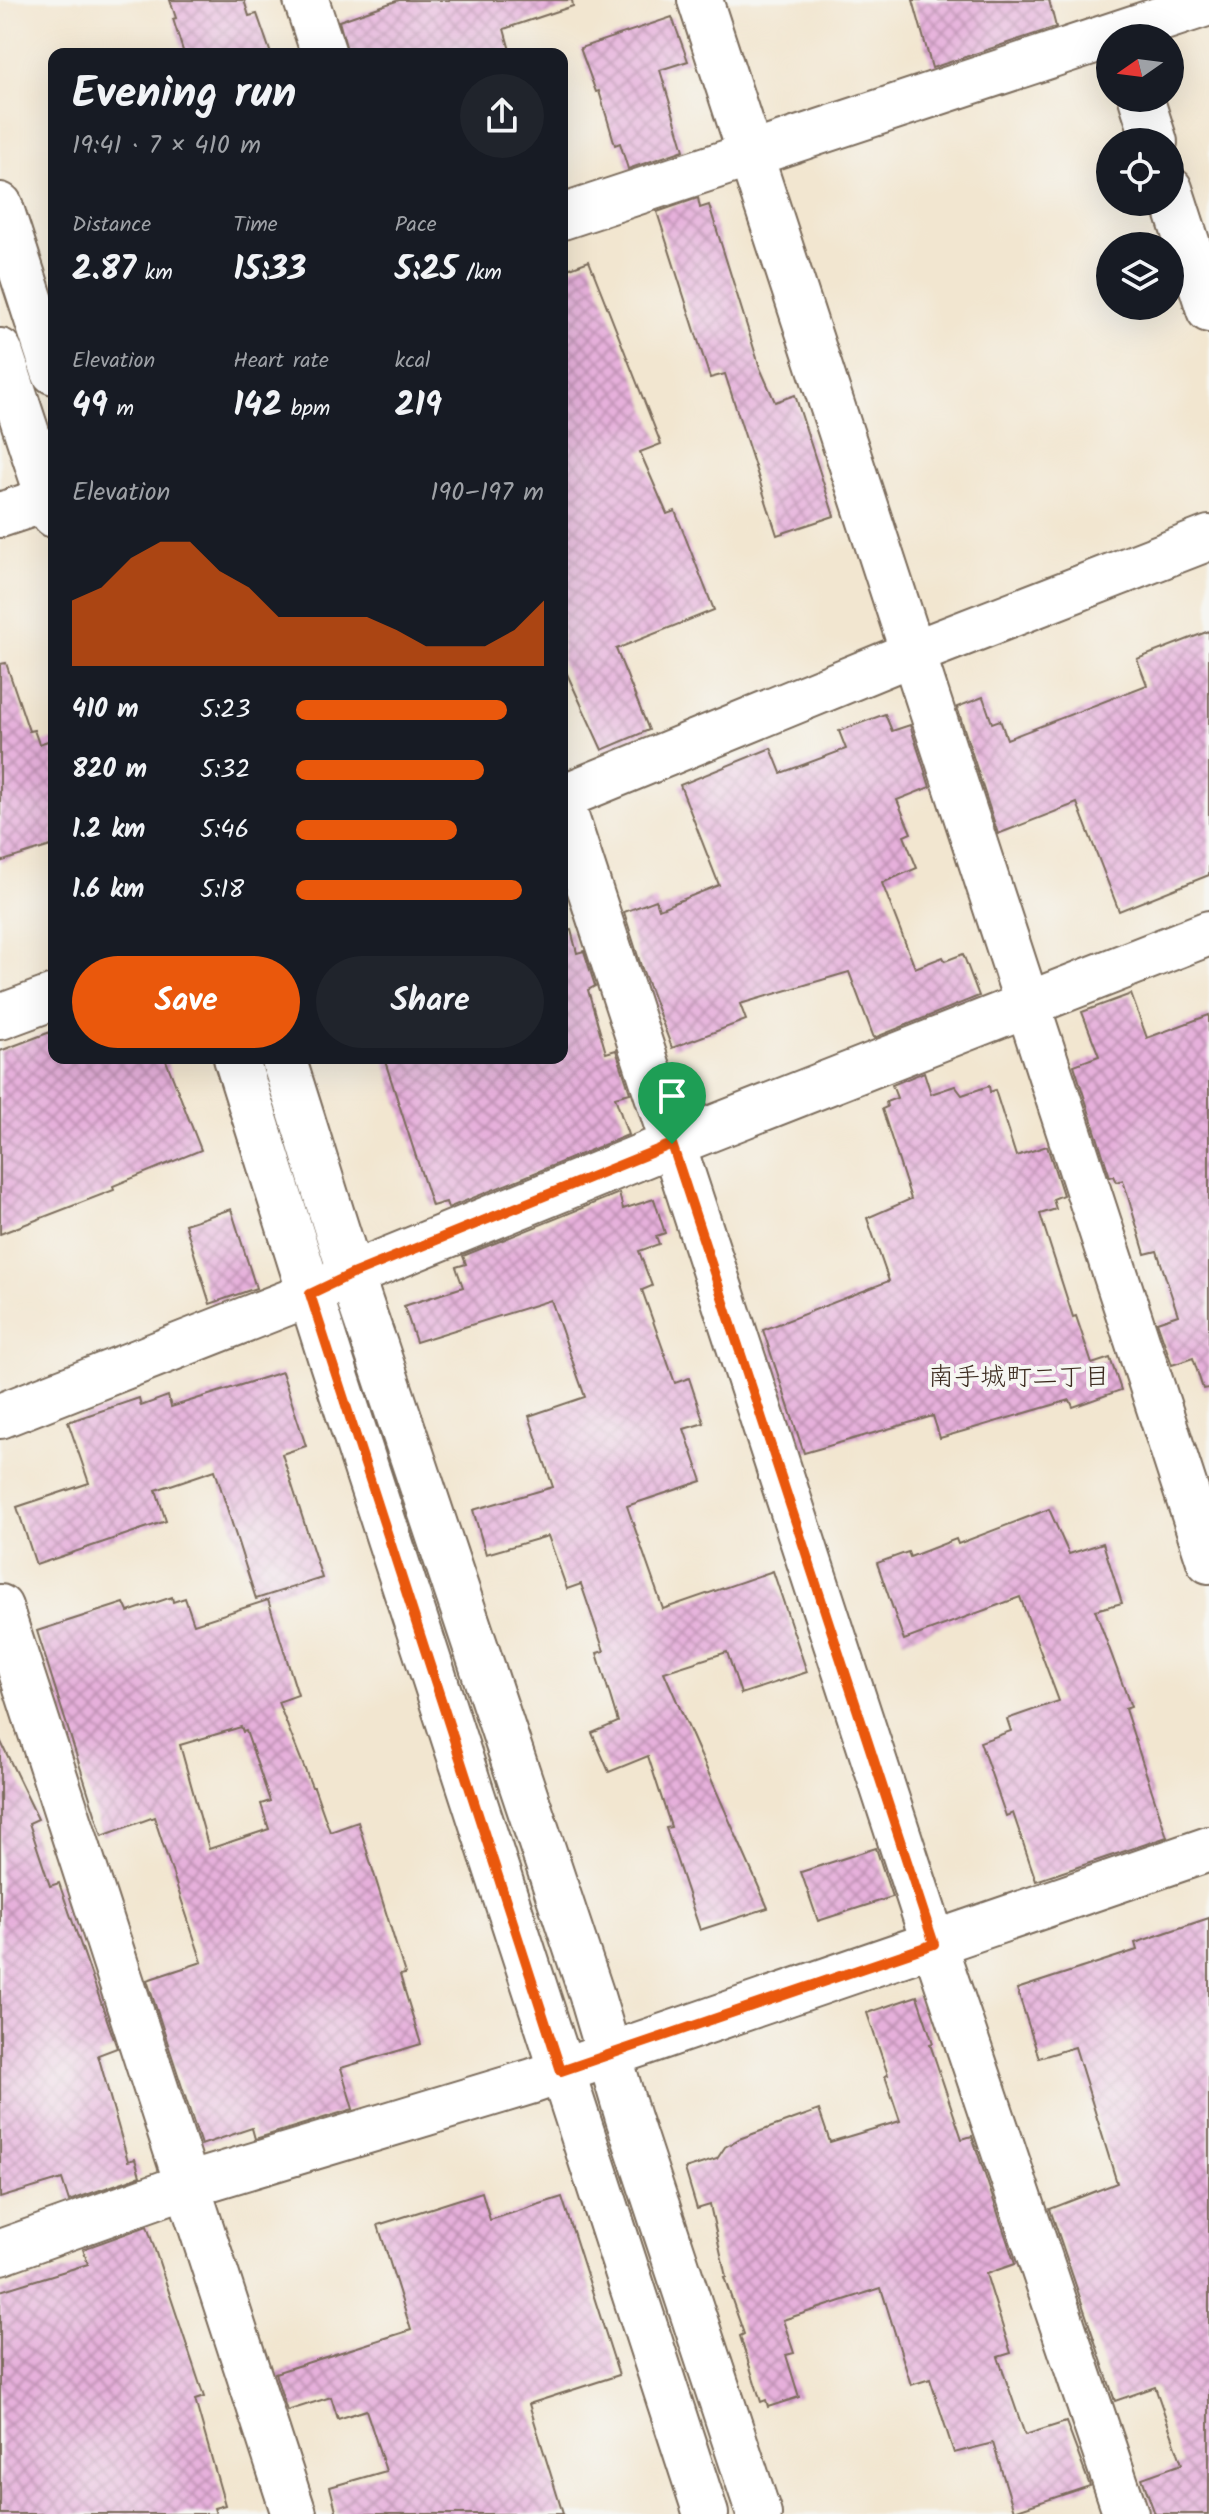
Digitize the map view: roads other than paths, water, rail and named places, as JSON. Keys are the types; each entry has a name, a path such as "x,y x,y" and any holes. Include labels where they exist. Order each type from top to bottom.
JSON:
{"street":[{"path":"306,0 322,48"},
{"path":"700,0 1209,1561"},
{"path":"568,215 1116,23 1209,3"},
{"path":"0,205 48,353"},
{"path":"1179,216 1209,310"},
{"path":"0,351 48,491"},
{"path":"0,515 48,504"},
{"path":"568,795 913,653 1209,538"},
{"path":"568,823 934,1944 1126,2514"},
{"path":"0,1416 310,1294 672,1144 1209,933"},
{"path":"0,1017 48,999"},
{"path":"238,1064 706,2514"},
{"path":"285,1064 334,1214 350,1275 401,1420 759,2514"},
{"path":"0,1607 294,2514"},
{"path":"0,2252 188,2185 561,2071 1209,1849"}],"district":[{"name":"南手城町二丁目","path":"1019,1376"}]}
